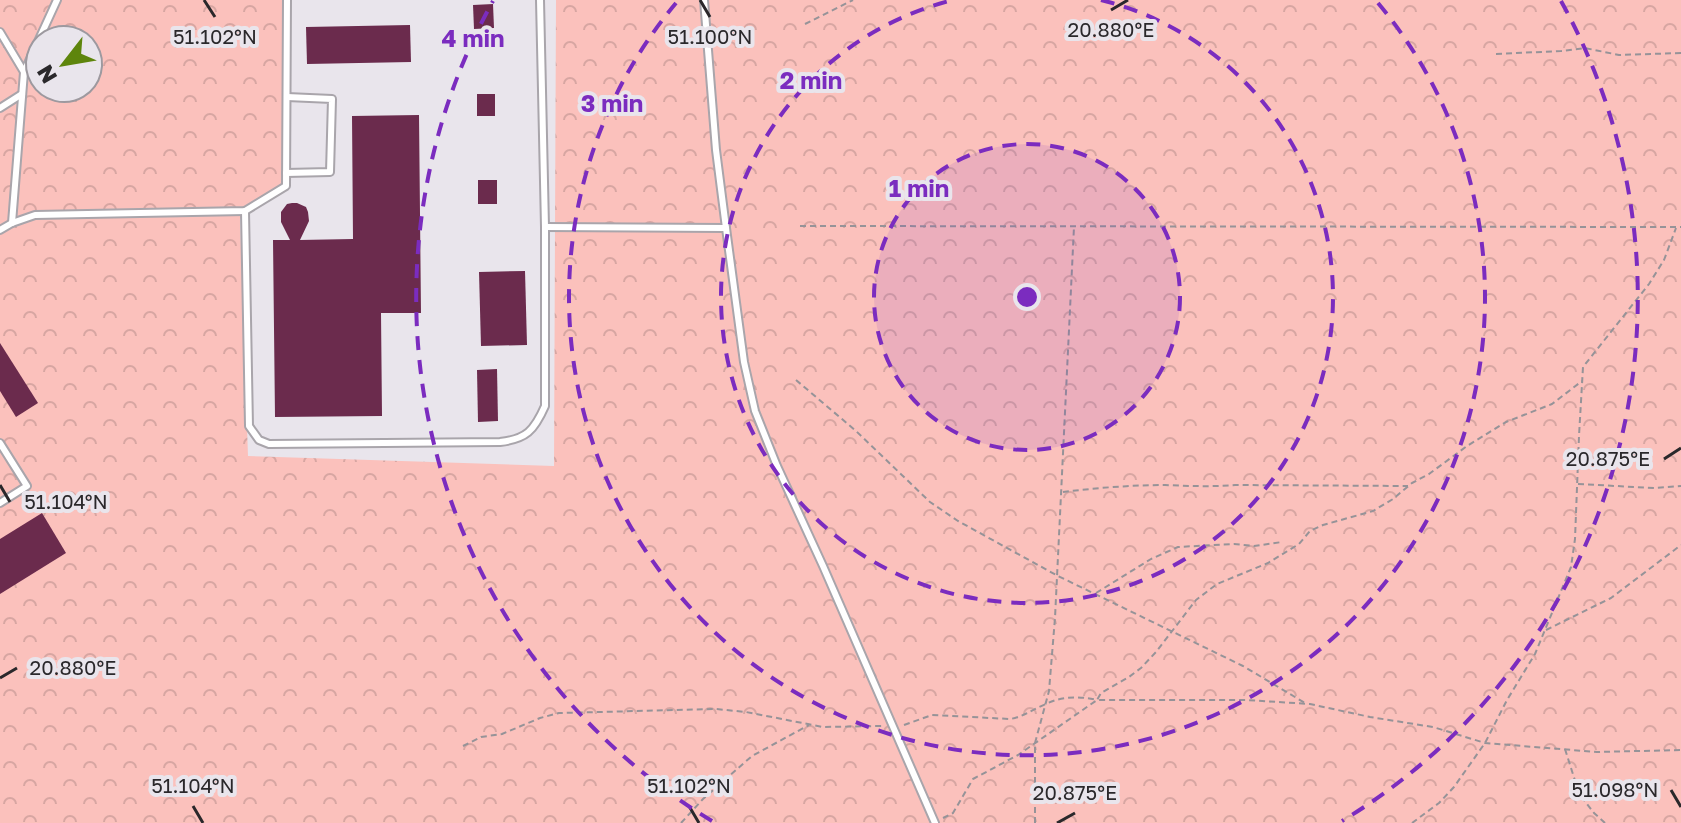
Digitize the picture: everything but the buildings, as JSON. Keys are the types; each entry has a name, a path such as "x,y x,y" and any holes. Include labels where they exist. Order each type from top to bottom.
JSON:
{"lane":[{"path":"46,24 57,0"},
{"path":"0,230 35,215 245,211 286,186 287,0"},
{"path":"245,211 249,426 259,440 269,444 500,442 517,440 530,432 545,406 540,0"},
{"path":"704,0 716,150 744,362 755,411 935,823"},
{"path":"0,32 24,72 12,223"},
{"path":"0,108 22,94"},
{"path":"286,173 330,172 332,99 287,97"},
{"path":"545,227 726,228"},
{"path":"0,443 27,486 0,503"}],"path":[{"path":"805,24 853,0"},
{"path":"1496,54 1585,48 1619,55 1681,53"},
{"path":"800,226 1679,227 1649,284 1583,367 1571,567 1535,654 1485,743 1454,787 1412,823"},
{"path":"1035,823 1035,743 1049,691 1058,576 1074,226"},
{"path":"796,380 856,431 930,502 958,521 1058,576 1255,673 1306,704"},
{"path":"935,823 953,813 973,779 1018,755 1097,700 1101,693 1141,668 1196,600 1217,584 1268,563 1299,544 1310,531 1373,511 1467,446 1506,422 1552,404 1582,381"},
{"path":"1577,484 1654,488 1681,486"},
{"path":"1061,492 1163,485 1207,488 1235,485 1409,486"},
{"path":"1095,593 1151,559 1178,547 1254,546 1282,542"},
{"path":"1545,631 1611,598 1681,545"},
{"path":"463,746 481,737 502,734 559,713 716,709 810,725 894,728 932,715 1018,718 1046,703 1070,697 1306,704 1433,727 1485,743 1597,752 1681,750"},
{"path":"681,823 752,756 810,725"},
{"path":"1565,749 1584,800 1605,823"}],"green space":[{"path":"0,0 283,0 284,182 240,219 248,456 554,466 556,0 1681,0 1681,823 0,823"}]}
